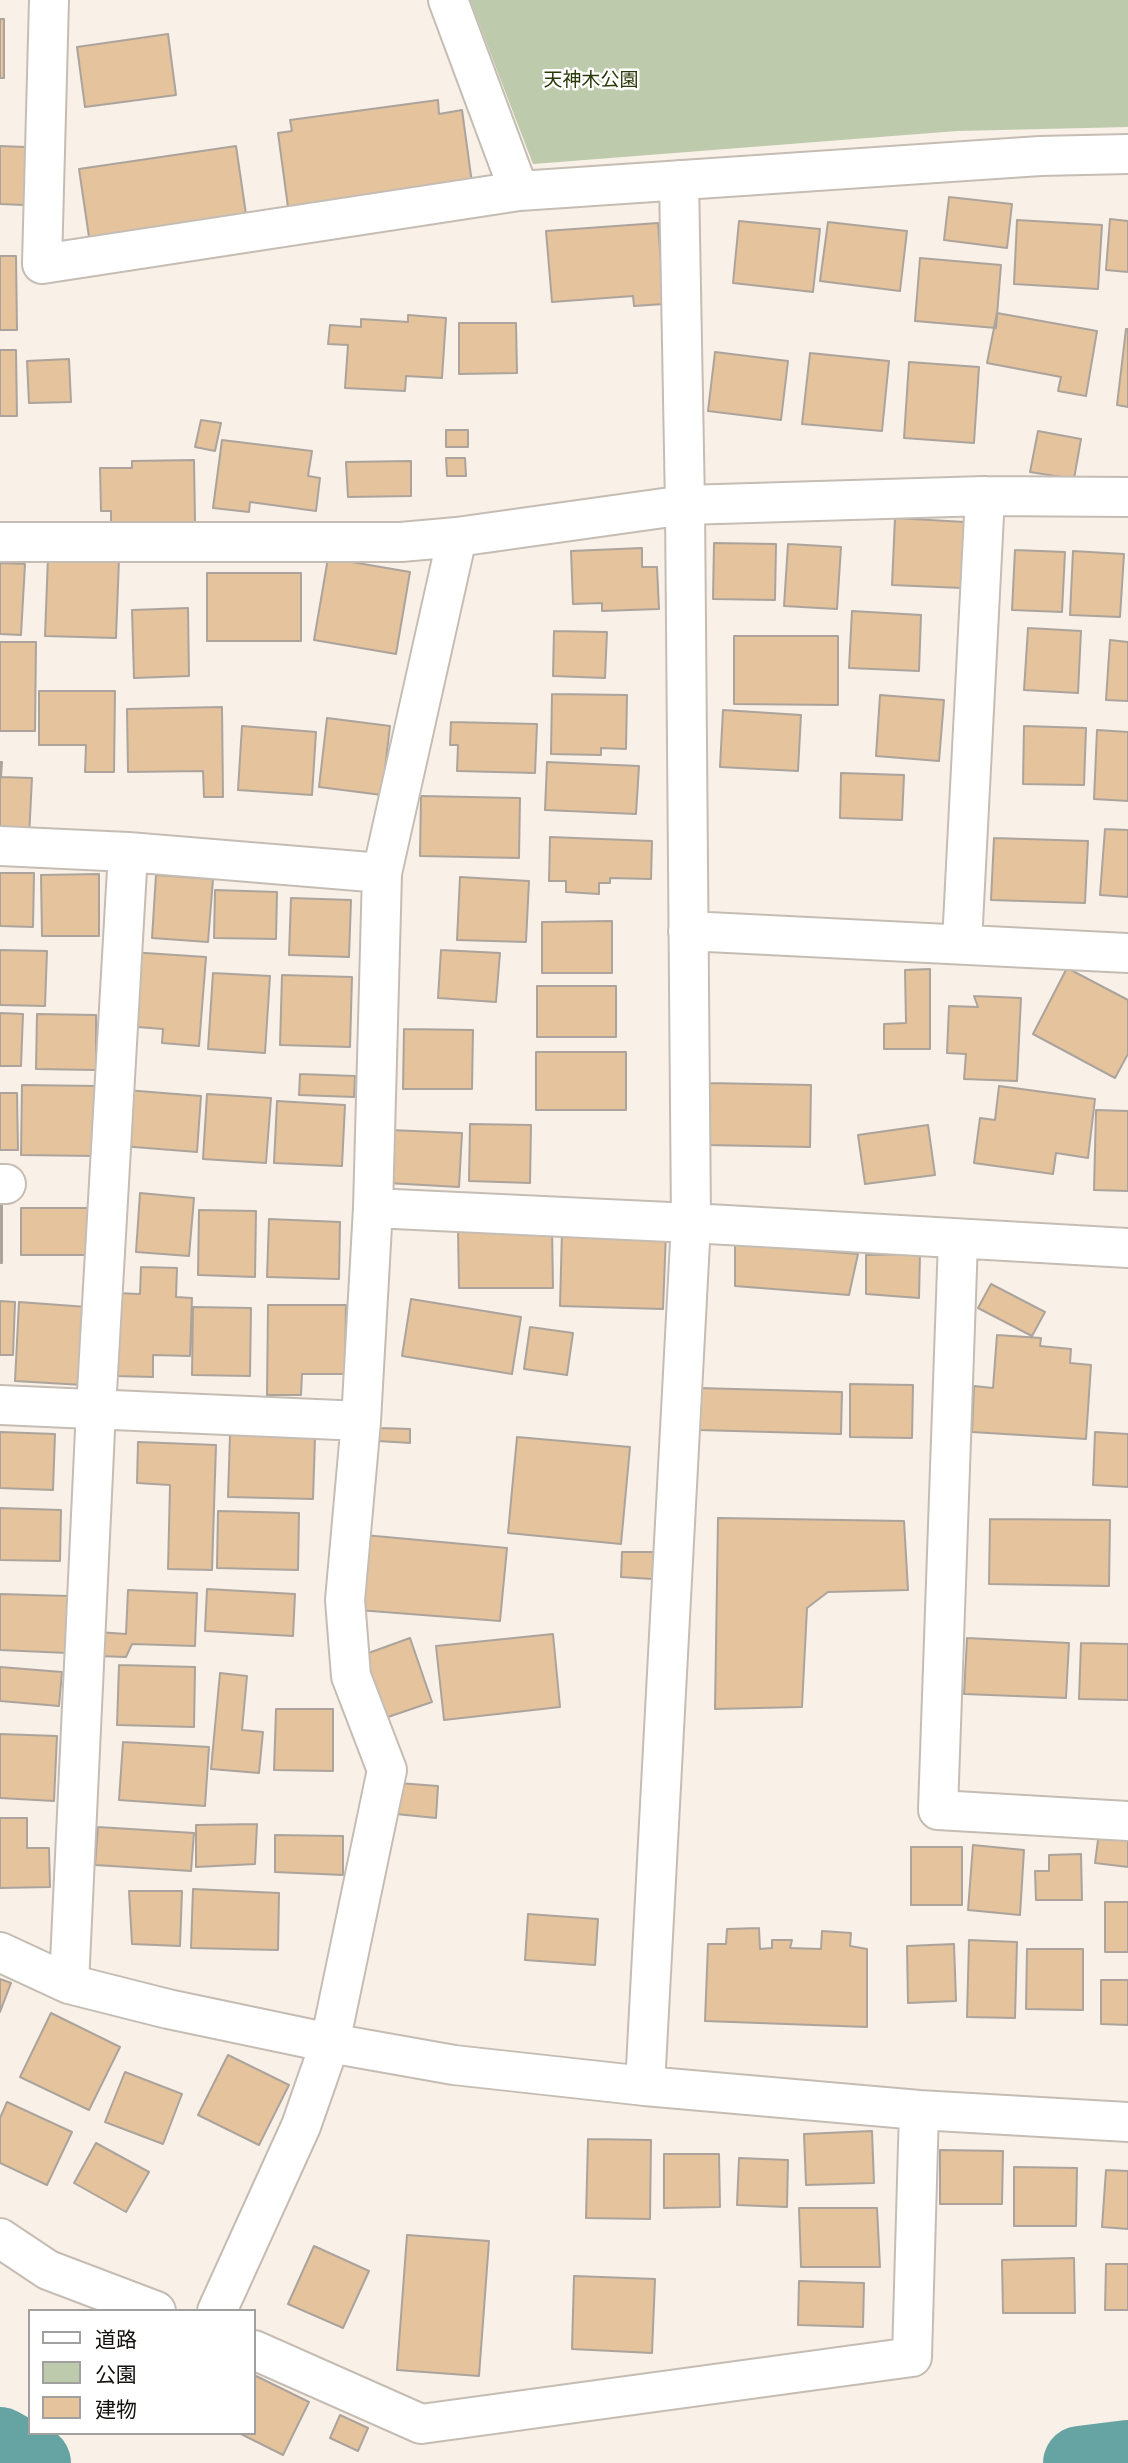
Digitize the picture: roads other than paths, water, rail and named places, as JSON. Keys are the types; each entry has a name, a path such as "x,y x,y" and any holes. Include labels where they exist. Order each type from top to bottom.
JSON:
{"street":[{"path":"49,0 42,264 519,191 1040,156 1128,154"},
{"path":"448,0 519,191"},
{"path":"645,2086 691,1223 685,505 679,180"},
{"path":"962,943 985,496"},
{"path":"0,542 401,542 457,537 685,505 985,496 1128,497"},
{"path":"218,2309 301,2126 330,2043 387,1770 351,1676 345,1600 361,1421 373,1208 382,873 457,537"},
{"path":"0,846 128,852 382,873"},
{"path":"69,1984 96,1409 128,852"},
{"path":"688,931 1128,953"},
{"path":"373,1208 1128,1248"},
{"path":"958,1240 938,1810 1128,1821"},
{"path":"0,1405 361,1421"},
{"path":"0,1952 69,1984 168,2009 330,2043 454,2065 645,2086 919,2110 1128,2122"},
{"path":"256,2351 421,2424 912,2357 919,2110"},
{"path":"0,2238 48,2270 151,2309"}],"waterway":[{"path":"0,2444 34,2463"},
{"path":"1080,2463 1128,2457"}],"park label":[{"name":"天神木公園","path":"591,80"}]}
